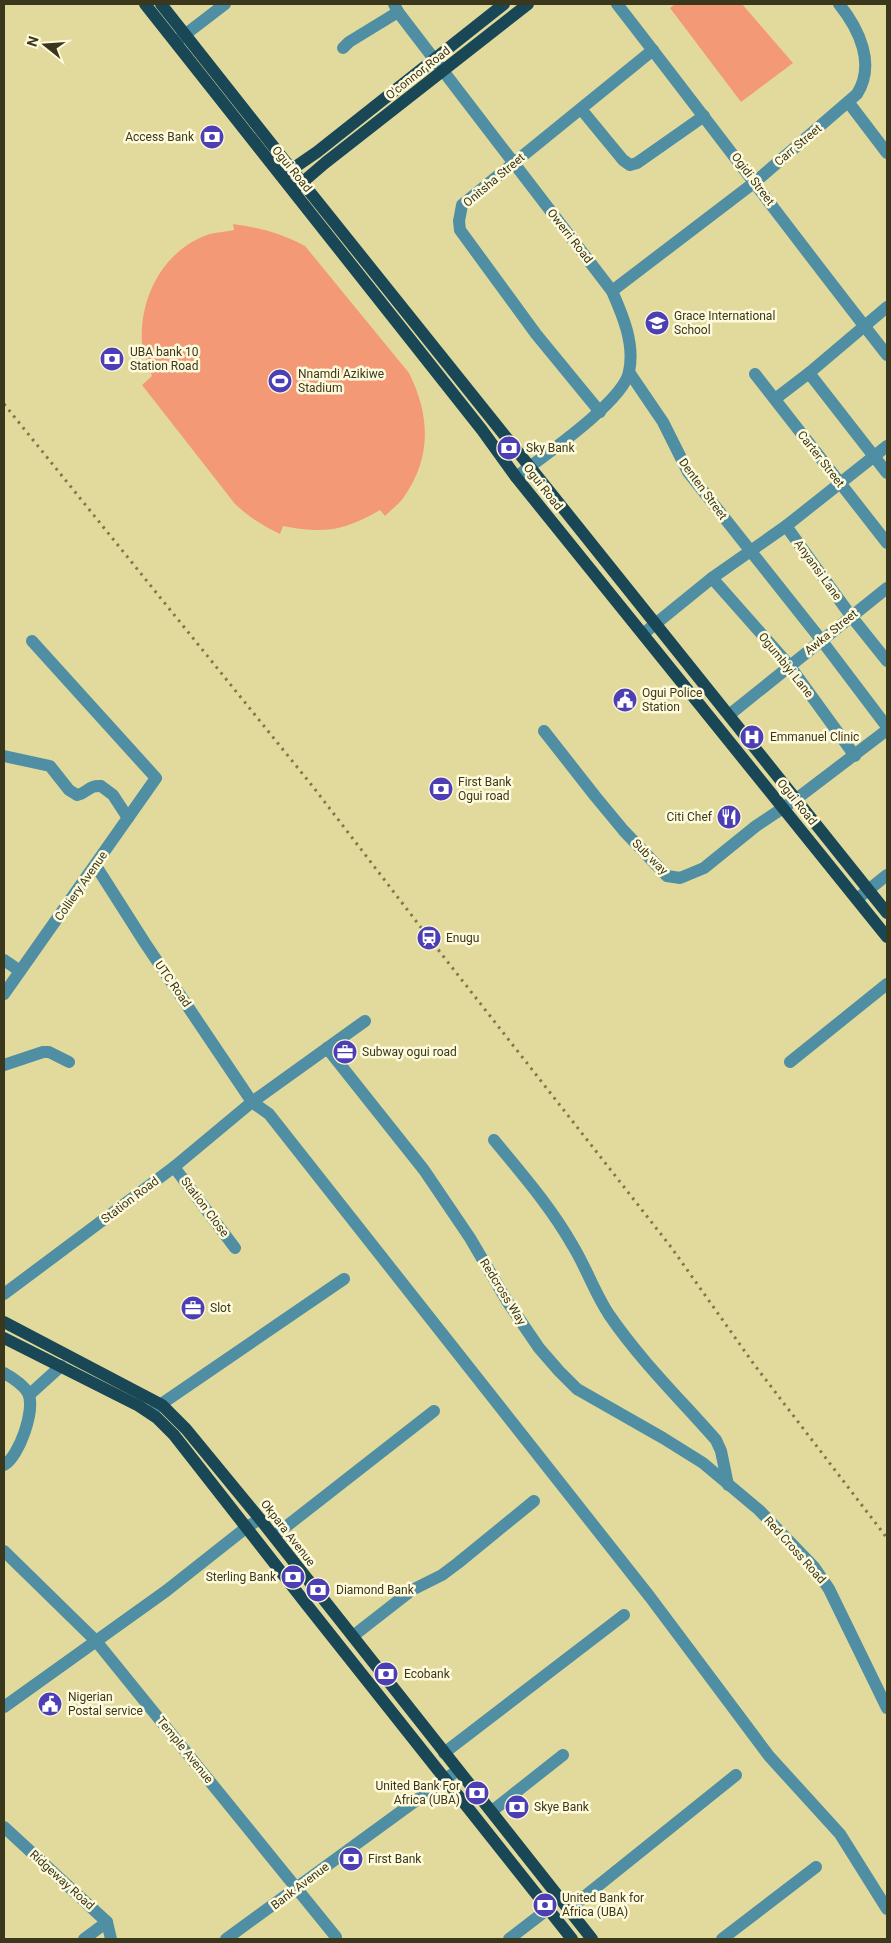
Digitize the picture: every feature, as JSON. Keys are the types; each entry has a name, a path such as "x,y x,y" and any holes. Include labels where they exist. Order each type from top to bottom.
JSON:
{"main road":[{"name":"Ogui Road","path":"145,4 180,38 316,198 795,800 887,912"},
{"name":"Ogui Road","path":"161,4 180,38 292,190 482,430 516,477 887,937"},
{"name":"O'connor Road","path":"282,177 317,152 504,4"},
{"name":"O'connor Road","path":"292,190 325,162 528,4"},
{"path":"277,151 297,156 317,152"},
{"path":"316,198 317,182 325,162"},
{"name":"Okpara Avenue","path":"4,1322 162,1405 186,1429 274,1536 592,1939"},
{"path":"4,1338 62,1366 148,1412 174,1434 572,1939"},
{"path":"307,1605 320,1595"}],"street":[{"path":"180,38 225,4"},
{"name":"Ogidi Street","path":"617,4 887,355"},
{"name":"Carr Street","path":"612,291 755,182 857,94 863,84 866,71 864,54 857,31 839,4"},
{"path":"343,48 396,8"},
{"name":"Owerri Road","path":"396,8 433,59 612,291 627,329 630,345 629,372 623,386 600,412 516,477"},
{"name":"Onitsha Street","path":"600,412 536,334 460,230 459,221 462,205 653,50"},
{"path":"849,102 887,153"},
{"path":"581,108 630,165 637,164 704,116"},
{"path":"775,399 887,307"},
{"name":"Denten Street","path":"629,372 663,422 681,462 688,472 778,588 822,641 887,729"},
{"path":"809,373 887,473"},
{"name":"Carter Street","path":"755,374 887,543"},
{"path":"643,634 712,578 786,526 887,446"},
{"name":"Anyansi Lane","path":"786,526 851,616 887,661"},
{"name":"Ogumbiyi Lane","path":"712,578 789,666 855,756"},
{"name":"Awka Street","path":"728,715 887,588"},
{"name":"Colliery Avenue","path":"4,994 96,866 156,778 32,641"},
{"path":"783,807 855,756 887,729"},
{"name":"Sub way","path":"544,731 594,796 624,831 667,876 673,878 688,876 704,868 783,807"},
{"path":"4,756 50,766 69,790 77,795 84,793 90,787 101,786 112,795 128,818"},
{"name":"UTC Road","path":"96,866 145,943 252,1102 269,1114 650,1597 769,1756 840,1834 887,1909"},
{"path":"857,899 887,875"},
{"path":"4,960 20,971"},
{"path":"790,1062 887,984"},
{"name":"Station Road","path":"4,1294 174,1166 252,1102 365,1020"},
{"name":"Redcross Way","path":"327,1048 438,1190 470,1238 507,1301 539,1348 559,1371 577,1389 678,1447 703,1463 728,1484"},
{"path":"4,1064 43,1052 49,1052 69,1062"},
{"path":"494,1140 541,1197 573,1245 583,1263 596,1295 610,1317 650,1368 716,1440 721,1451 728,1484"},
{"name":"Station Close","path":"174,1166 236,1248"},
{"path":"148,1412 162,1405 188,1385 344,1279"},
{"path":"29,1395 62,1366"},
{"path":"4,1373 18,1382 29,1395 27,1423 23,1437 16,1454 10,1462 4,1465"},
{"path":"274,1536 434,1411"},
{"name":"Red Cross Road","path":"728,1484 759,1510 822,1577 887,1708"},
{"path":"353,1636 412,1590 442,1575 534,1501"},
{"path":"4,1707 166,1591 247,1527 260,1519"},
{"name":"Temple Avenue","path":"4,1551 96,1641 336,1936"},
{"path":"444,1753 624,1615"},
{"path":"492,1811 563,1755"},
{"name":"Bank Avenue","path":"226,1939 458,1770"},
{"path":"569,1909 736,1775"},
{"name":"Ridgeway Road","path":"4,1827 107,1922"},
{"path":"722,1939 816,1867"},
{"path":"509,1939 548,1909"},
{"path":"84,1939 107,1922 111,1939"}],"shaded area":[{"path":"675,4 742,4 793,63 741,102 670,8"},
{"name":"Nnamdi Azikiwe Stadium","path":"233,224 270,232 305,246 409,373 421,404 424,420 425,436 423,451 420,467 413,482 402,500 385,516 380,510 355,522 333,529 310,530 283,526 280,534 268,528 235,504 142,385 152,376 142,343 142,326 150,293 157,278 166,264 191,242 210,234 234,230"}],"railway":[{"path":"4,404 314,788 671,1247 753,1363 887,1538"}],"place":[{"name":"Access Bank","path":"212,137"},
{"name":"Grace International School","path":"657,323"},
{"name":"UBA bank 10 Station Road","path":"112,359"},
{"name":"Nnamdi Azikiwe Stadium","path":"280,381"},
{"name":"Sky Bank","path":"509,448"},
{"name":"Ogui Police Station","path":"625,700"},
{"name":"Emmanuel Clinic","path":"752,737"},
{"name":"First Bank Ogui road","path":"441,789"},
{"name":"Citi Chef","path":"729,817"},
{"name":"Enugu","path":"429,938"},
{"name":"Subway ogui road","path":"345,1052"},
{"name":"Slot","path":"193,1308"},
{"name":"Sterling Bank","path":"293,1577"},
{"name":"Diamond Bank","path":"318,1590"},
{"name":"Ecobank","path":"386,1674"},
{"name":"Nigerian Postal service","path":"50,1704"},
{"name":"United Bank For Africa (UBA)","path":"477,1793"},
{"name":"Skye Bank","path":"517,1807"},
{"name":"First Bank","path":"351,1859"},
{"name":"United Bank for Africa (UBA)","path":"545,1905"}]}
